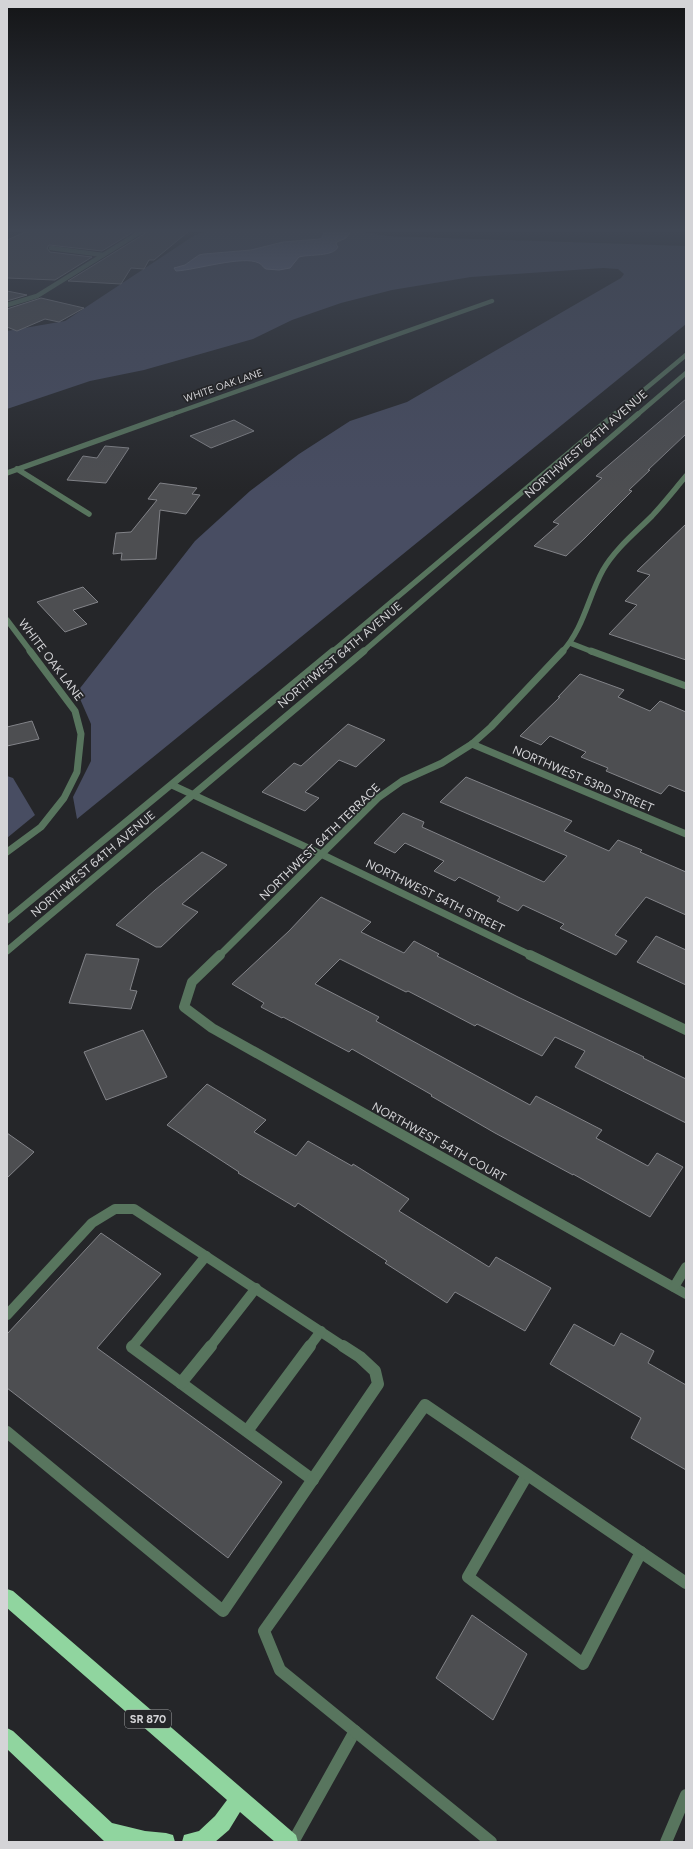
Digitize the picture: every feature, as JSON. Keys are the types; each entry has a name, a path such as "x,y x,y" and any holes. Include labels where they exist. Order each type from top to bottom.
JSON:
{"highway":[{"name":"SR 870","path":"7,1597 289,1842"},
{"path":"7,1737 113,1836 166,1842"},
{"path":"191,1842 204,1839 222,1823 239,1798"}],"street":[{"name":"WHITE OAK LANE","path":"7,473 446,317"},
{"name":"NORTHWEST 64TH AVENUE","path":"7,920 409,588 686,355"},
{"name":"NORTHWEST 64TH AVENUE","path":"7,951 429,596 686,373"},
{"path":"17,469 89,514"},
{"name":"NORTHWEST 64TH TERRACE","path":"184,1007 192,982 378,798 402,781 442,764 472,744 570,643 581,623 603,570 621,546 653,515 686,476"},
{"name":"WHITE OAK LANE","path":"7,620 75,711 81,734 77,772 64,798 41,827 7,852"},
{"path":"570,643 686,686"},
{"name":"NORTHWEST 53RD STREET","path":"472,744 686,834"},
{"name":"NORTHWEST 54TH STREET","path":"172,785 321,854 686,1030"},
{"name":"NORTHWEST 54TH COURT","path":"184,1007 212,1028 686,1294"},
{"path":"7,1315 92,1224 115,1209 134,1209 360,1357 375,1371 378,1384 223,1611 7,1432"},
{"path":"206,1256 132,1347 313,1480"},
{"path":"674,1287 686,1267"},
{"path":"181,1383 256,1288"},
{"path":"247,1431 321,1331"},
{"path":"491,1842 280,1670 264,1631 425,1405 686,1583"},
{"path":"527,1475 468,1577 582,1664 641,1552"},
{"path":"293,1842 355,1731"},
{"path":"666,1842 686,1795"}],"shaded area":[{"path":"71,317 300,317 253,339 144,370 90,381 7,409 7,331 65,321"},
{"path":"553,317 686,317 686,324 77,819 73,797 91,761 91,724 77,692 195,541 250,491 299,454 350,421 407,402"},
{"path":"7,776 13,778 35,815 7,838"}],"building":[{"path":"7,317 67,317 59,322 45,319 17,331 7,327"},
{"path":"686,399 686,434 648,470 650,470 629,490 632,491 585,538 566,556 534,546 559,524 553,522 602,478 596,476"},
{"path":"234,420 254,431 211,448 190,436"},
{"path":"105,446 129,448 106,483 67,480 83,456 97,458"},
{"path":"160,483 197,488 192,494 200,495 186,514 160,510 156,559 121,560 122,553 113,554 116,533 131,532 157,500 148,499"},
{"path":"686,524 686,660 609,634 637,605 625,601 650,575 637,571"},
{"path":"83,587 98,602 73,610 87,624 65,632 37,602"},
{"path":"580,674 624,690 618,697 650,711 660,701 686,712 686,792 669,785 661,794 606,771 608,768 581,757 586,752 550,736 541,745 520,736 560,697 558,697"},
{"path":"32,721 39,739 7,746 7,727"},
{"path":"348,724 385,740 356,767 339,760 305,792 319,798 305,811 262,792 294,763 301,766"},
{"path":"466,777 572,821 564,831 609,851 618,840 642,850 640,852 686,872 686,915 646,897 615,935 627,941 616,955 560,928 564,924 523,905 518,911 497,901 500,897 459,877 455,881 434,871 444,861 405,843 395,853 374,843 403,813 424,822 422,827 544,882 567,856 440,802"},
{"path":"202,852 227,865 182,904 198,912 161,947 156,947 116,925 155,890"},
{"path":"321,897 371,922 361,932 404,953 414,941 439,954 437,956 686,1079 686,1123 575,1067 585,1051 555,1037 542,1056 477,1024 475,1026 408,991 406,992 340,959 315,984 379,1017 376,1021 530,1105 536,1096 602,1130 596,1138 648,1166 657,1153 683,1167 650,1217 495,1133 352,1049 349,1052 261,1007 264,1003 232,984 289,931"},
{"path":"656,936 686,950 686,985 637,962"},
{"path":"86,954 139,959 130,990 137,991 131,1009 69,1003"},
{"path":"143,1030 167,1077 106,1100 84,1052"},
{"path":"207,1084 266,1120 254,1132 296,1156 308,1141 352,1166 353,1164 409,1199 399,1211 489,1267 496,1257 551,1288 525,1331 455,1292 447,1303 385,1263 387,1261 298,1203 295,1207 238,1173 239,1172 167,1125"},
{"path":"7,1133 34,1152 7,1178"},
{"path":"101,1233 161,1274 97,1348 282,1482 228,1558 7,1388 7,1334"},
{"path":"574,1324 614,1346 621,1333 654,1351 648,1363 686,1385 686,1470 631,1438 641,1418 550,1364"},
{"path":"472,1615 527,1654 493,1720 436,1678"}]}
